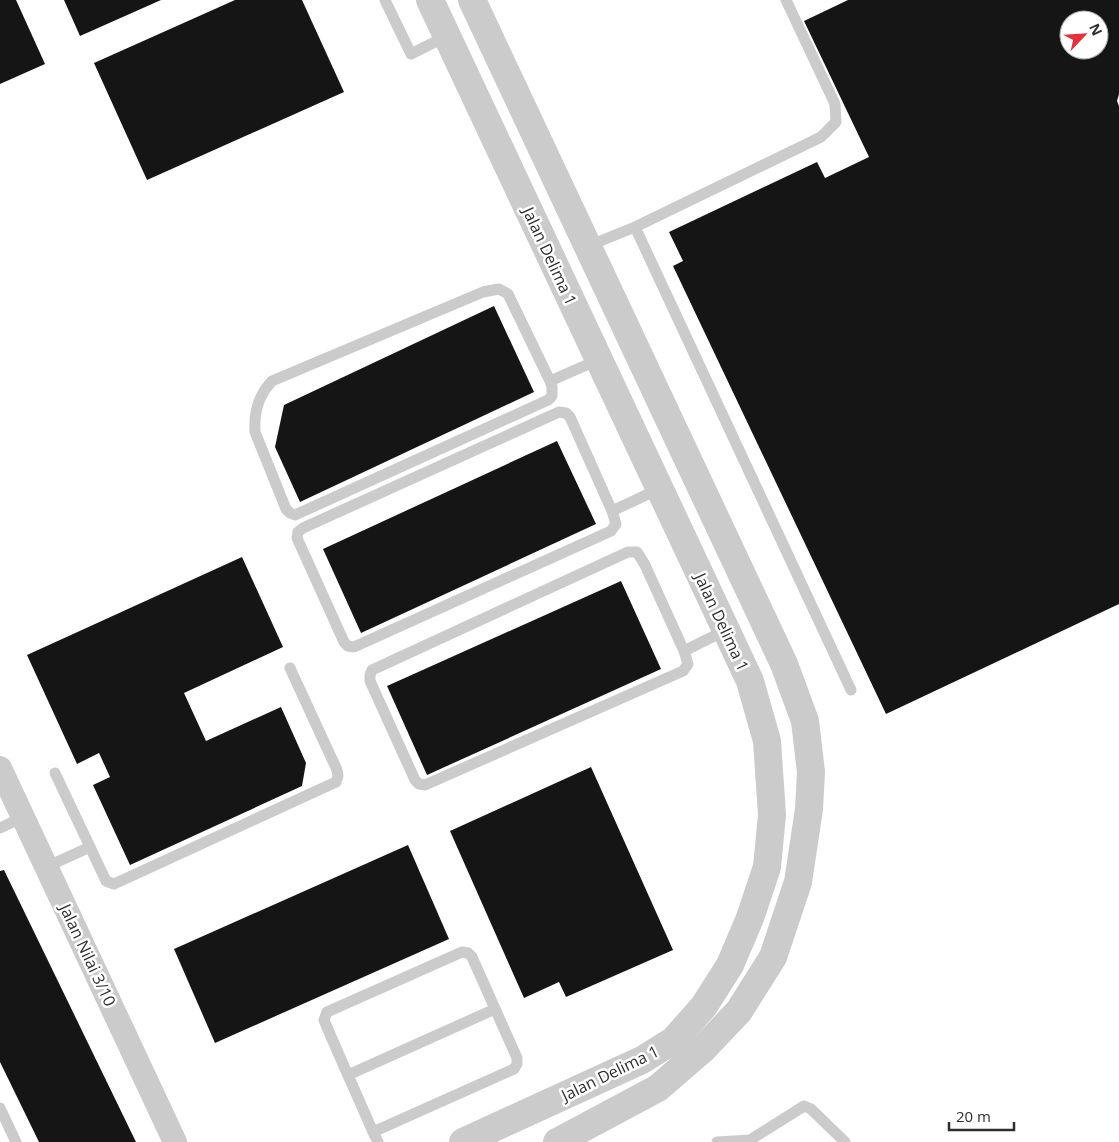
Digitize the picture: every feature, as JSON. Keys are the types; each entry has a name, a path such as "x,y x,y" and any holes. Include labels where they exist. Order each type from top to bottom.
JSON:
{"street":[{"name":"Jalan Delima 1","path":"430,0 750,682 767,741 772,815 767,867 750,918 730,965 704,1006 674,1040 642,1060 499,1134 463,1142"},
{"name":"Jalan Delima 1","path":"472,0 784,664 805,722 811,772 809,809 798,882 773,957 739,1011 702,1050 658,1088 556,1142"},
{"name":"Jalan Nilai 3/10","path":"0,768 175,1142"}],"lane":[{"path":"386,0 411,54 447,36"},
{"path":"588,246 635,227 821,136 836,122 836,104 786,0"},
{"path":"635,227 851,690"},
{"path":"498,290 508,294 550,381 552,396 548,400 295,515 286,509 254,432 254,420 258,403 265,388 272,381 483,292 498,290"},
{"path":"550,381 598,360"},
{"path":"560,412 566,413 570,417 612,511 616,524 611,531 354,647 348,646 344,642 297,538 298,532 303,528 560,412"},
{"path":"612,511 659,489"},
{"path":"628,552 637,552 645,565 684,651 688,664 682,671 425,785 419,784 416,780 370,682 372,670 628,552"},
{"path":"684,651 726,630"},
{"path":"55,773 106,881 114,884 336,782 338,770 290,668"},
{"path":"0,828 23,817"},
{"path":"46,867 90,847"},
{"path":"462,952 468,953 472,958 517,1058 514,1070 375,1137 348,1075 324,1020 327,1012 462,952"},
{"path":"348,1075 495,1009"},
{"path":"717,1142 750,1140 804,1106 811,1109 846,1142"},
{"path":"0,1108 16,1142"}],"building":[{"path":"0,0 16,0 45,64 0,84"},
{"path":"64,0 161,0 80,36"},
{"path":"235,0 302,0 344,92 147,180 94,63"},
{"path":"848,0 1119,0 1119,94 1117,101 1119,106 1119,604 886,714 673,266 683,261 669,232 817,162 825,178 869,157 804,21"},
{"path":"494,306 534,392 300,502 275,447 284,405"},
{"path":"557,441 596,524 361,633 323,549"},
{"path":"242,557 283,647 184,693 206,741 281,707 306,763 302,786 130,865 93,785 110,777 99,753 77,764 27,655"},
{"path":"621,581 661,669 427,775 387,686"},
{"path":"591,767 673,950 566,997 559,982 524,998 450,831"},
{"path":"408,845 449,939 215,1043 174,949"},
{"path":"4,870 136,1142 39,1142 0,1062 0,871"}]}
